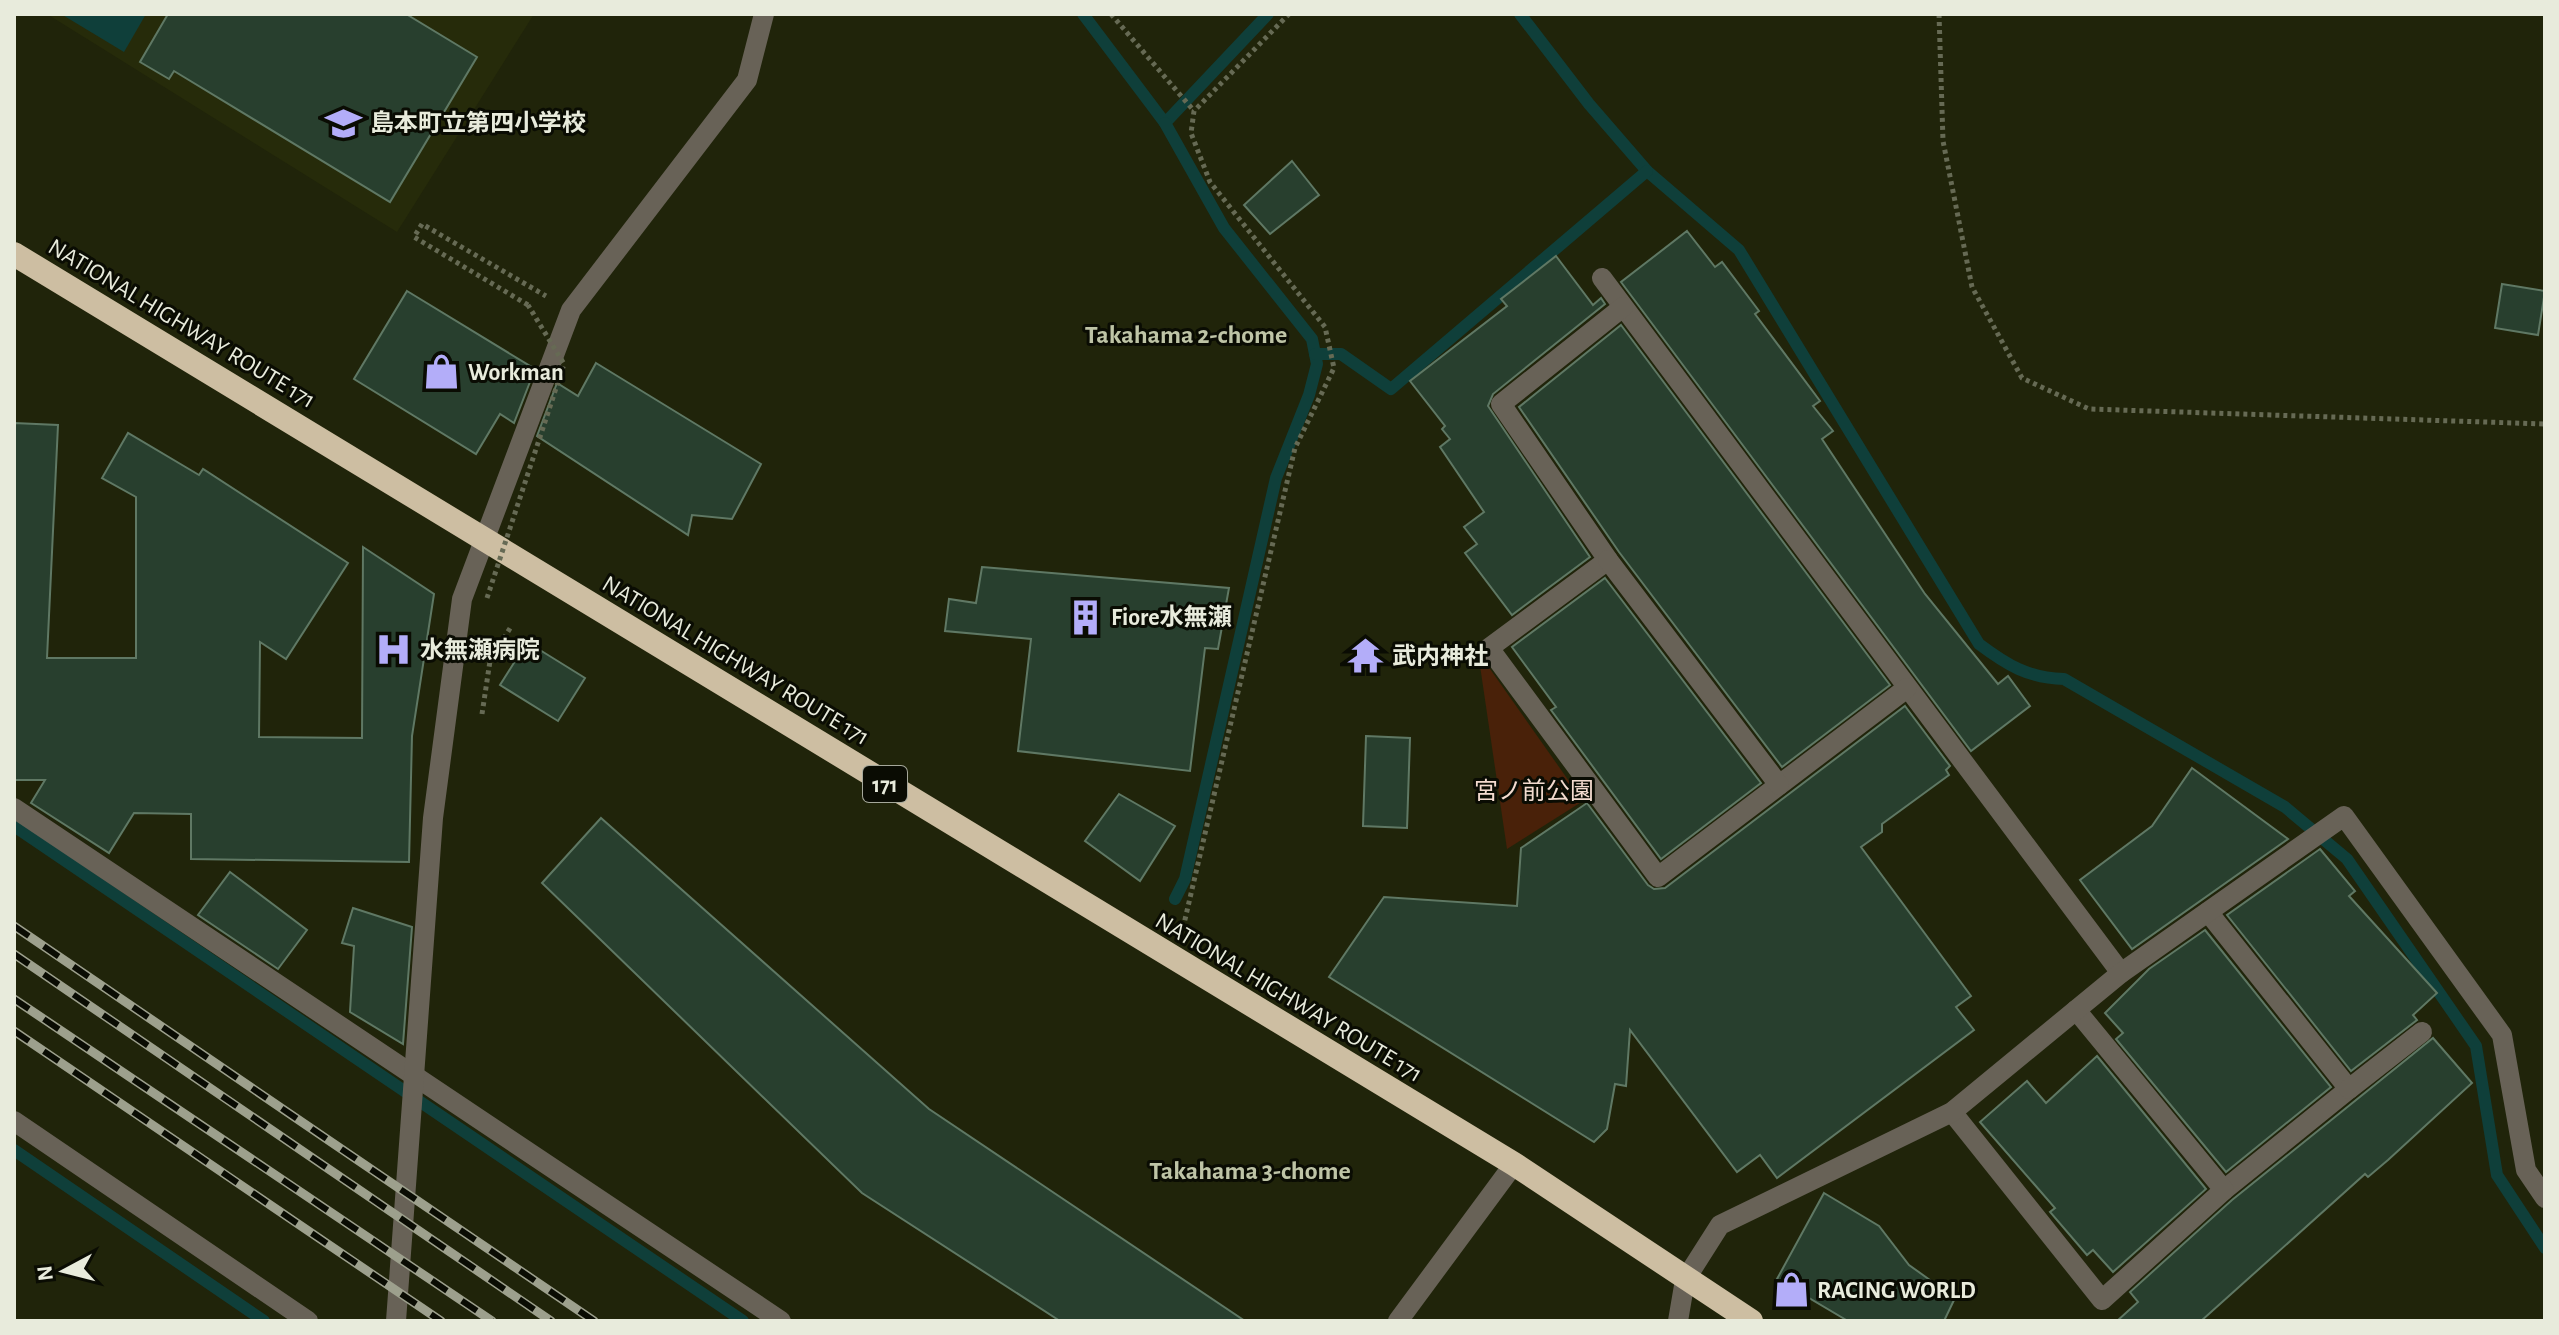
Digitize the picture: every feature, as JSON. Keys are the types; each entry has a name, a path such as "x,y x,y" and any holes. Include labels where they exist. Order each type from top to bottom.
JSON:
{"highway":[{"name":"NATIONAL HIGHWAY ROUTE 171","path":"14,254 1175,962 1514,1164 1751,1321"}],"street":[{"path":"396,1321 433,818 462,599 482,538 571,310 747,80 764,14"},
{"path":"1602,278 2121,973"},
{"path":"1623,307 1501,404 1608,560 1779,785"},
{"path":"1608,560 1489,648 1658,877 1907,688"},
{"path":"14,808 781,1321"},
{"path":"1678,1321 1685,1280 1720,1225 1952,1112 2121,973 2344,816 2502,1035 2526,1170 2545,1198"},
{"path":"2208,912 2349,1089"},
{"path":"2076,1010 2224,1190"},
{"path":"1952,1112 2102,1300 2224,1190 2422,1032"},
{"path":"14,1121 308,1321"},
{"path":"1398,1321 1514,1164"}],"path":[{"path":"1111,14 1193,110"},
{"path":"1175,962 1295,448 1334,368 1325,327 1210,182 1191,133 1193,110 1289,14"},
{"path":"1939,14 1943,141 1972,287 2022,378 2089,409 2545,424"},
{"path":"487,598 564,364 528,305 414,237 422,224 571,310"}],"shaded area":[{"name":"島本町立第四小学校","path":"47,14 534,14 397,232"}],"green space":[{"name":"宮ノ前公園","path":"1478,652 1583,801 1507,849"}],"water":[{"path":"61,14 146,14 124,52"}],"building":[{"name":"島本町立第四小学校","path":"168,14 406,14 477,57 390,202 174,71 169,79 140,62"},
{"path":"1292,161 1319,195 1270,234 1244,205"},
{"path":"1687,231 1715,267 1722,262 1759,311 1755,314 1820,401 1813,406 1833,431 1822,439 1925,594 1998,684 2008,676 2030,706 1971,751 1621,282"},
{"path":"1556,256 1593,305 1601,298 1605,304 1493,394 1488,406 1590,557 1512,615 1465,553 1477,544 1464,527 1484,512 1440,447 1450,439 1442,429 1445,426 1410,381 1507,306 1501,299"},
{"path":"2502,284 2545,291 2538,335 2495,328"},
{"name":"Workman","path":"407,291 535,369 514,423 500,414 476,454 354,379"},
{"path":"1621,325 1890,685 1782,767 1619,552 1519,407"},
{"path":"596,363 761,464 732,519 692,515 688,535 537,436 557,383 578,396"},
{"path":"14,423 58,425 47,658 136,658 136,497 102,478 128,433 199,475 203,469 348,563 286,659 260,642 259,737 362,738 363,547 434,594 412,736 409,862 191,859 191,814 134,813 109,853 31,803 45,780 14,780"},
{"path":"982,567 1229,588 1218,649 1205,648 1190,771 1018,751 1031,639 945,631 949,599 976,603"},
{"path":"1605,578 1761,783 1661,859 1551,710 1556,707 1512,647"},
{"path":"527,642 585,678 558,721 500,685"},
{"path":"1905,706 1950,766 1946,770 1949,775 1882,824 1882,832 1861,847 1971,996 1956,1007 1974,1030 1777,1178 1760,1155 1737,1172 1630,1030 1626,1086 1615,1084 1607,1129 1594,1142 1329,977 1384,897 1517,906 1521,848 1587,803 1648,885 1654,889 1665,888"},
{"path":"1366,736 1410,738 1407,828 1363,826"},
{"path":"2192,768 2288,839 2132,949 2080,880 2152,826"},
{"path":"1119,794 1175,826 1140,881 1085,841"},
{"path":"601,818 929,1109 1245,1321 1060,1321 862,1193 542,883"},
{"path":"2320,849 2355,891 2349,896 2437,993 2413,1015 2417,1020 2351,1071 2227,915"},
{"path":"230,872 307,930 278,969 198,915"},
{"path":"353,908 412,927 403,1044 350,1012 354,946 342,943"},
{"path":"2205,930 2331,1087 2226,1172 2116,1039 2123,1033 2105,1013 2149,969"},
{"path":"2433,1038 2472,1083 2388,1160 2368,1177 2365,1174 2201,1321 2117,1321 2138,1302 2130,1292 2232,1200"},
{"path":"2097,1056 2206,1189 2113,1272 2093,1250 2087,1255 2050,1212 2055,1208 1980,1122 2027,1081 2046,1103"},
{"path":"1824,1193 1879,1226 1909,1265 1955,1298 1944,1321 1848,1321 1777,1279"}],"waterway":[{"path":"1083,14 1165,123 1268,14"},
{"path":"1520,14 1589,104 1647,171 1739,250 1979,644 2018,669 2064,679 2285,807 2347,859 2476,1046 2497,1175 2545,1248"},
{"path":"1165,123 1224,228 1312,339 1317,364 1309,395 1276,478 1185,879 1175,899"},
{"path":"1315,354 1341,354 1391,389 1647,171"},
{"path":"14,826 743,1321"},
{"path":"14,1150 264,1321"}],"railway":[{"path":"14,926 594,1321"},
{"path":"14,954 551,1321"},
{"path":"14,999 492,1321"},
{"path":"14,1031 441,1321"}],"place":[{"name":"島本町立第四小学校","path":"344,123"},
{"name":"Workman","path":"442,372"},
{"name":"Fiore水無瀬","path":"1085,617"},
{"name":"水無瀬病院","path":"394,650"},
{"name":"武内神社","path":"1366,656"},
{"name":"RACING WORLD","path":"1791,1290"}],"district":[{"name":"Takahama 2-chome","path":"1186,334"},
{"name":"Takahama 3-chome","path":"1250,1170"}]}
